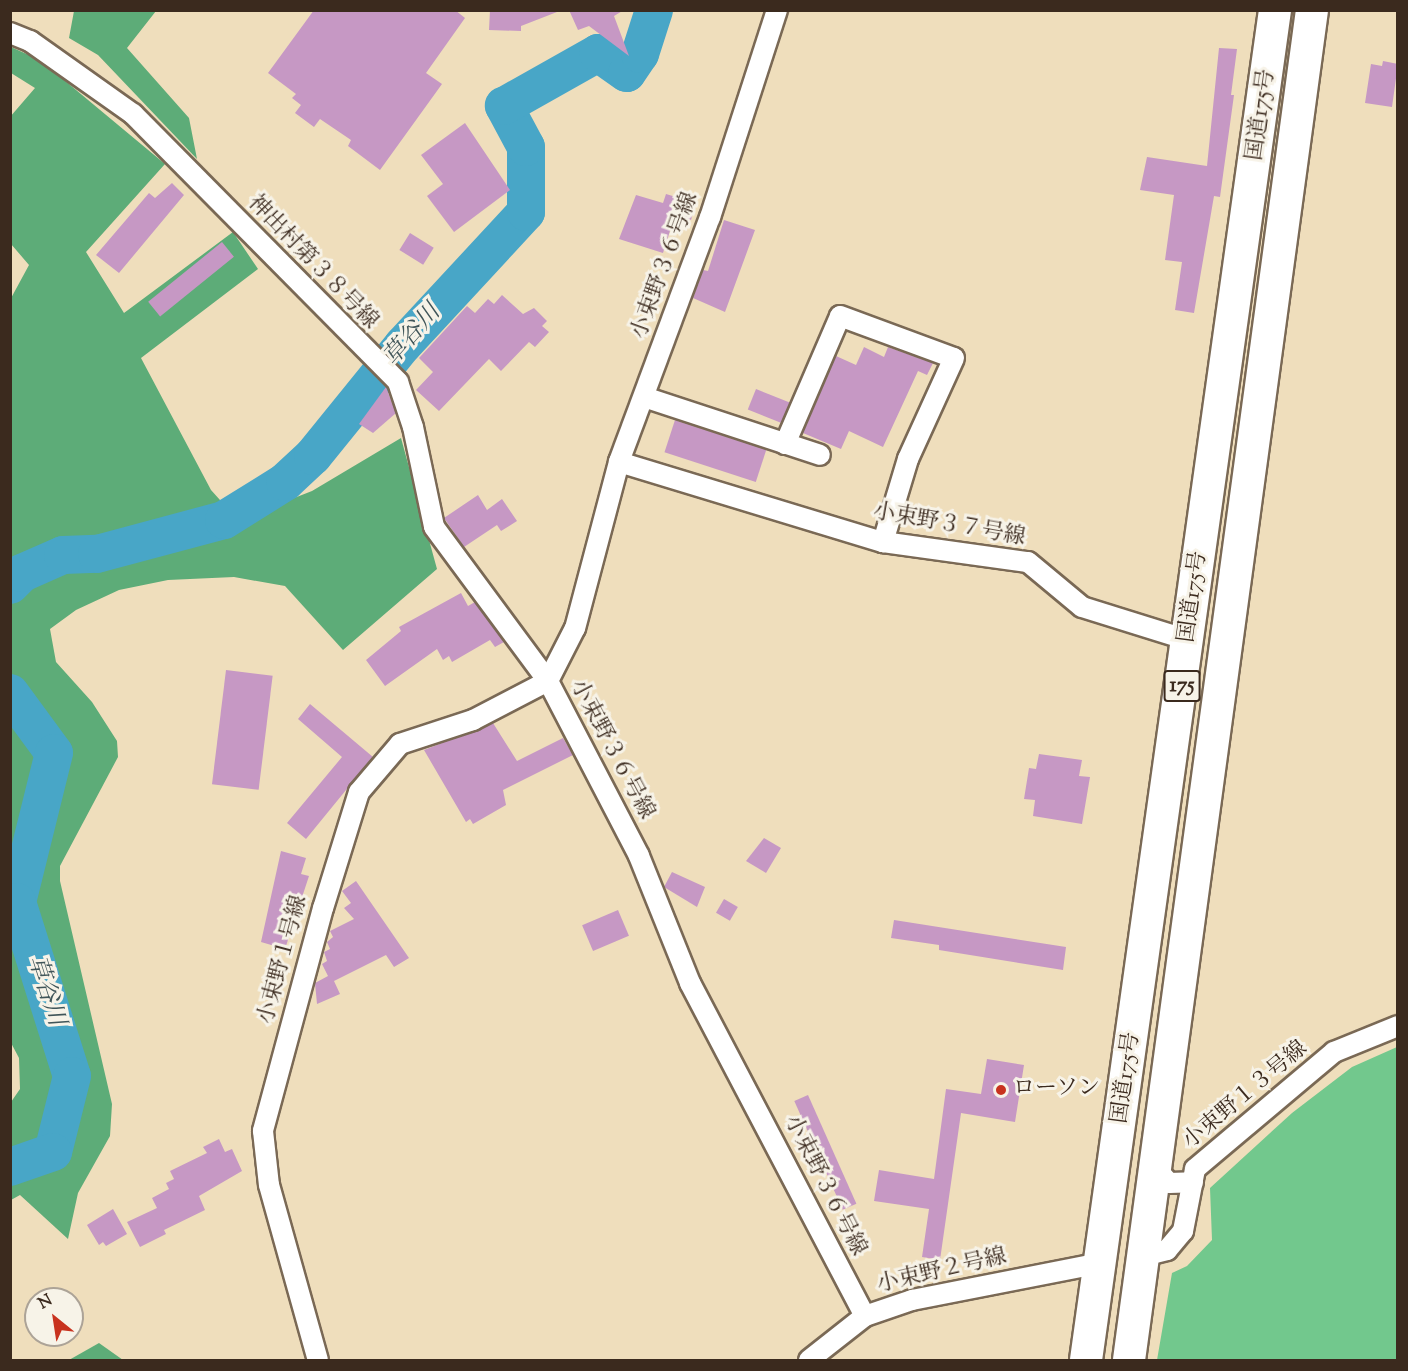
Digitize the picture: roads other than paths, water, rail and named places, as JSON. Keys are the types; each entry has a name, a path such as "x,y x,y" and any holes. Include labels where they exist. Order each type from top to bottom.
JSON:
{"highway":[{"name":"国道175号","path":"1086,1360 1275,10"},
{"name":"国道175号","path":"1129,1360 1312,10"}],"street":[{"name":"小束野３６号線","path":"777,10 710,217 619,462 575,628 548,681 639,856 690,982 865,1316"},
{"name":"神出村第３８号線","path":"10,33 30,41 133,114 371,358 398,381 413,427 434,527 548,681"},
{"path":"785,444 840,316 954,358 908,459 883,542"},
{"path":"644,397 820,455"},
{"name":"小束野３７号線","path":"619,462 883,542 1028,562 1082,607 1188,640"},
{"name":"小束野１号線","path":"318,1360 269,1185 263,1131 323,908 359,792 400,744 473,720 548,681"},
{"name":"小束野１３号線","path":"1143,1257 1167,1250 1183,1231 1195,1169 1334,1052 1398,1026"},
{"path":"1155,1167 1169,1183 1193,1182"},
{"name":"小束野２号線","path":"809,1360 865,1316 912,1299 1101,1263"}],"waterway":[{"name":"草谷川","path":"10,585 22,573 63,555 97,554 224,520 285,482 313,456 403,345 526,212 526,147 504,106 598,53 627,73 640,54 654,10"},
{"name":"草谷川","path":"10,693 54,753 17,902 72,1076 53,1152 10,1167"}],"place":[{"name":"ローソン","path":"1001,1090"}]}
